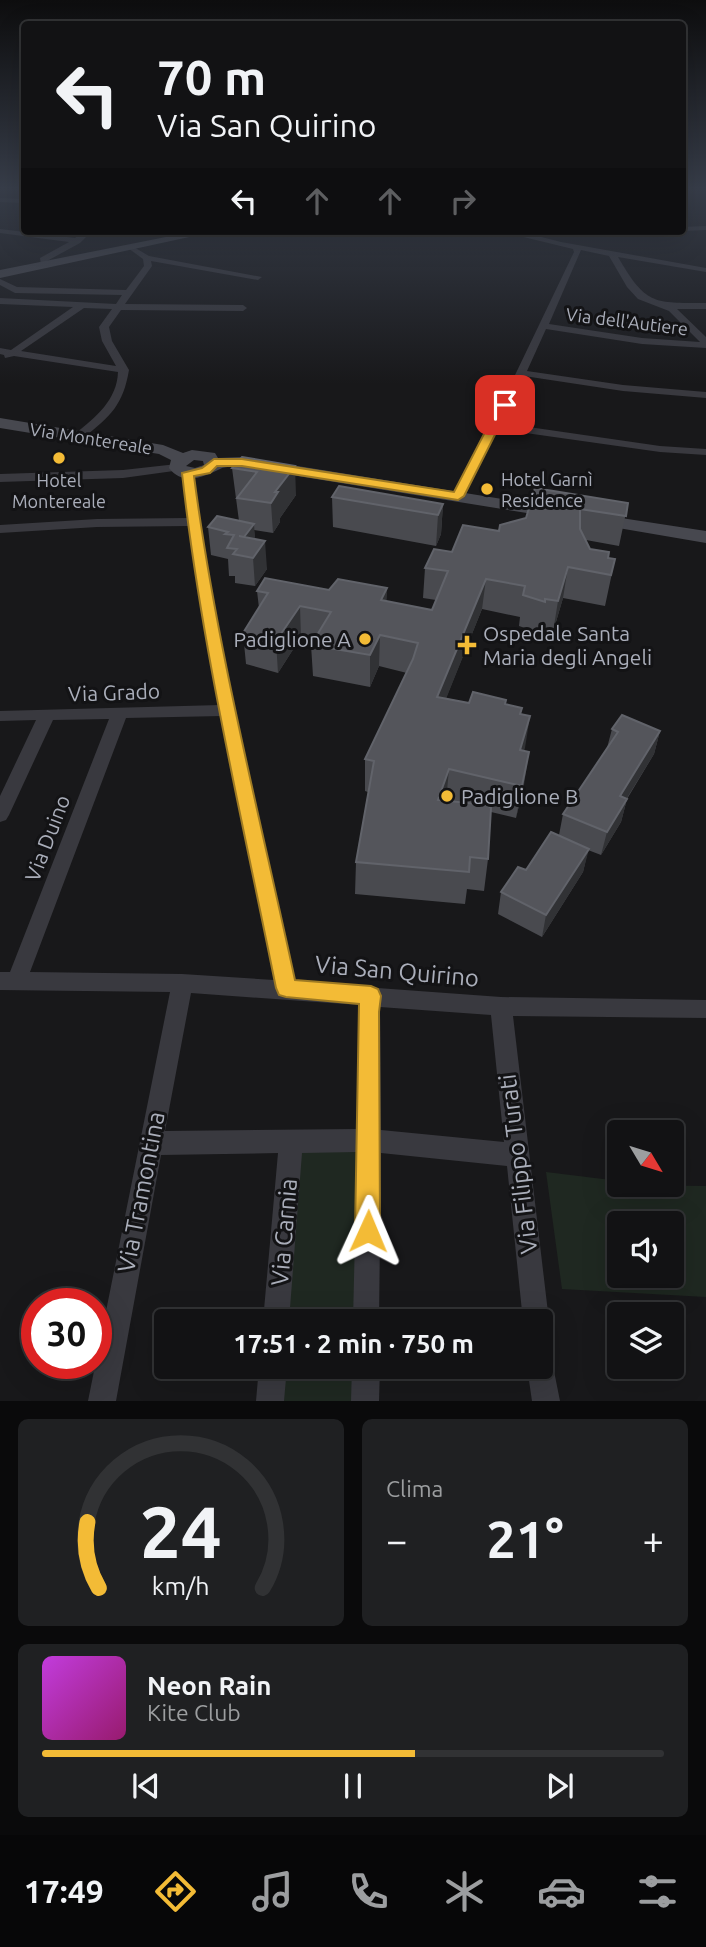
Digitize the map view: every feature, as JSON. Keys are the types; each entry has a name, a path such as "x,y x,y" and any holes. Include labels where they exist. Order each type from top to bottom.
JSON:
{"main road":[{"path":"0,274 104,253"},
{"name":"Via Montereale","path":"0,423 163,450 182,467"},
{"path":"182,467 206,471 214,463 242,462 706,537"}],"street":[{"path":"45,265 43,260 55,253"},
{"path":"140,253 147,258 258,276"},
{"path":"458,496 521,373 577,253"},
{"path":"610,253 706,270"},
{"path":"613,254 631,287 641,297 666,306 706,306"},
{"path":"79,436 116,402 124,370 104,338 104,327 148,267 147,258"},
{"path":"0,282 15,290 130,293"},
{"path":"0,301 81,306 243,308"},
{"path":"0,362 81,306"},
{"path":"666,306 706,344"},
{"name":"Via dell'Autiere","path":"544,326 642,341 706,344"},
{"path":"0,351 124,370"},
{"path":"521,373 623,388 706,395"},
{"path":"495,425 636,446 706,452"},
{"path":"0,478 123,474 182,467 286,988"},
{"path":"0,529 97,523 194,522"},
{"name":"Via Grado","path":"0,716 229,710"},
{"name":"Via Duino","path":"9,981 120,712"},
{"path":"0,815 47,715"},
{"name":"Via San Quirino","path":"9,981 181,983 286,988 501,1006 706,1009"},
{"name":"Via Tramontina","path":"102,1401 181,983"},
{"path":"366,1309 368,1012 371,996"},
{"name":"Via Filippo Turati","path":"501,1006 535,1309"},
{"path":"150,1143 369,1140 517,1155"},
{"name":"Via Carnia","path":"277,1309 291,1143"},
{"path":"270,1401 272,1379"},
{"path":"365,1401 366,1379"},
{"path":"543,1379 546,1401"}],"shaded area":[{"path":"369,1140 366,1309 277,1309 291,1143"},
{"path":"546,1172 607,1180 607,1197 684,1197 684,1186 706,1186 706,1297 562,1289"},
{"path":"272,1379 366,1379 365,1401 270,1401"}],"building":[{"path":"242,457 295,466 275,492 278,492 271,503 237,498 257,472 232,468"},
{"path":"339,486 443,504 438,515 332,497"},
{"path":"535,488 628,503 626,516 580,509 580,529 590,549 609,552 608,558 615,559 611,575 568,567 558,601 545,599 545,602 523,595 525,586 486,579 437,697 469,703 473,692 506,700 505,704 522,708 520,714 530,716 520,750 529,752 522,786 449,769 438,800 487,805 491,808 488,859 470,857 469,872 356,862 374,761 365,759 413,659 418,643 380,635 370,655 311,645 331,612 300,606 276,641 243,633 268,593 257,591 265,578 329,590 338,579 387,588 381,600 432,610 448,571 425,568 434,549 452,552 463,525 499,531 500,525 526,518"},
{"path":"217,516 254,524 244,537 265,541 253,558 233,554 237,549 227,548 234,535 208,527"},
{"path":"622,715 660,731 620,796 627,799 607,832 563,814 618,732 612,729"},
{"path":"551,832 589,849 546,915 501,892 518,867 526,870"}],"place":[{"name":"Hotel Montereale","path":"59,458"},
{"name":"Hotel Garnì Residence","path":"487,489"},
{"name":"Padiglione A","path":"365,639"},
{"name":"Ospedale Santa Maria degli Angeli","path":"467,645"},
{"name":"Padiglione B","path":"447,796"}],"route":[{"path":"368,1231 368,1012 371,996 286,988 229,710 194,522 188,473 206,471 214,463 242,462 458,496 505,405"}]}
